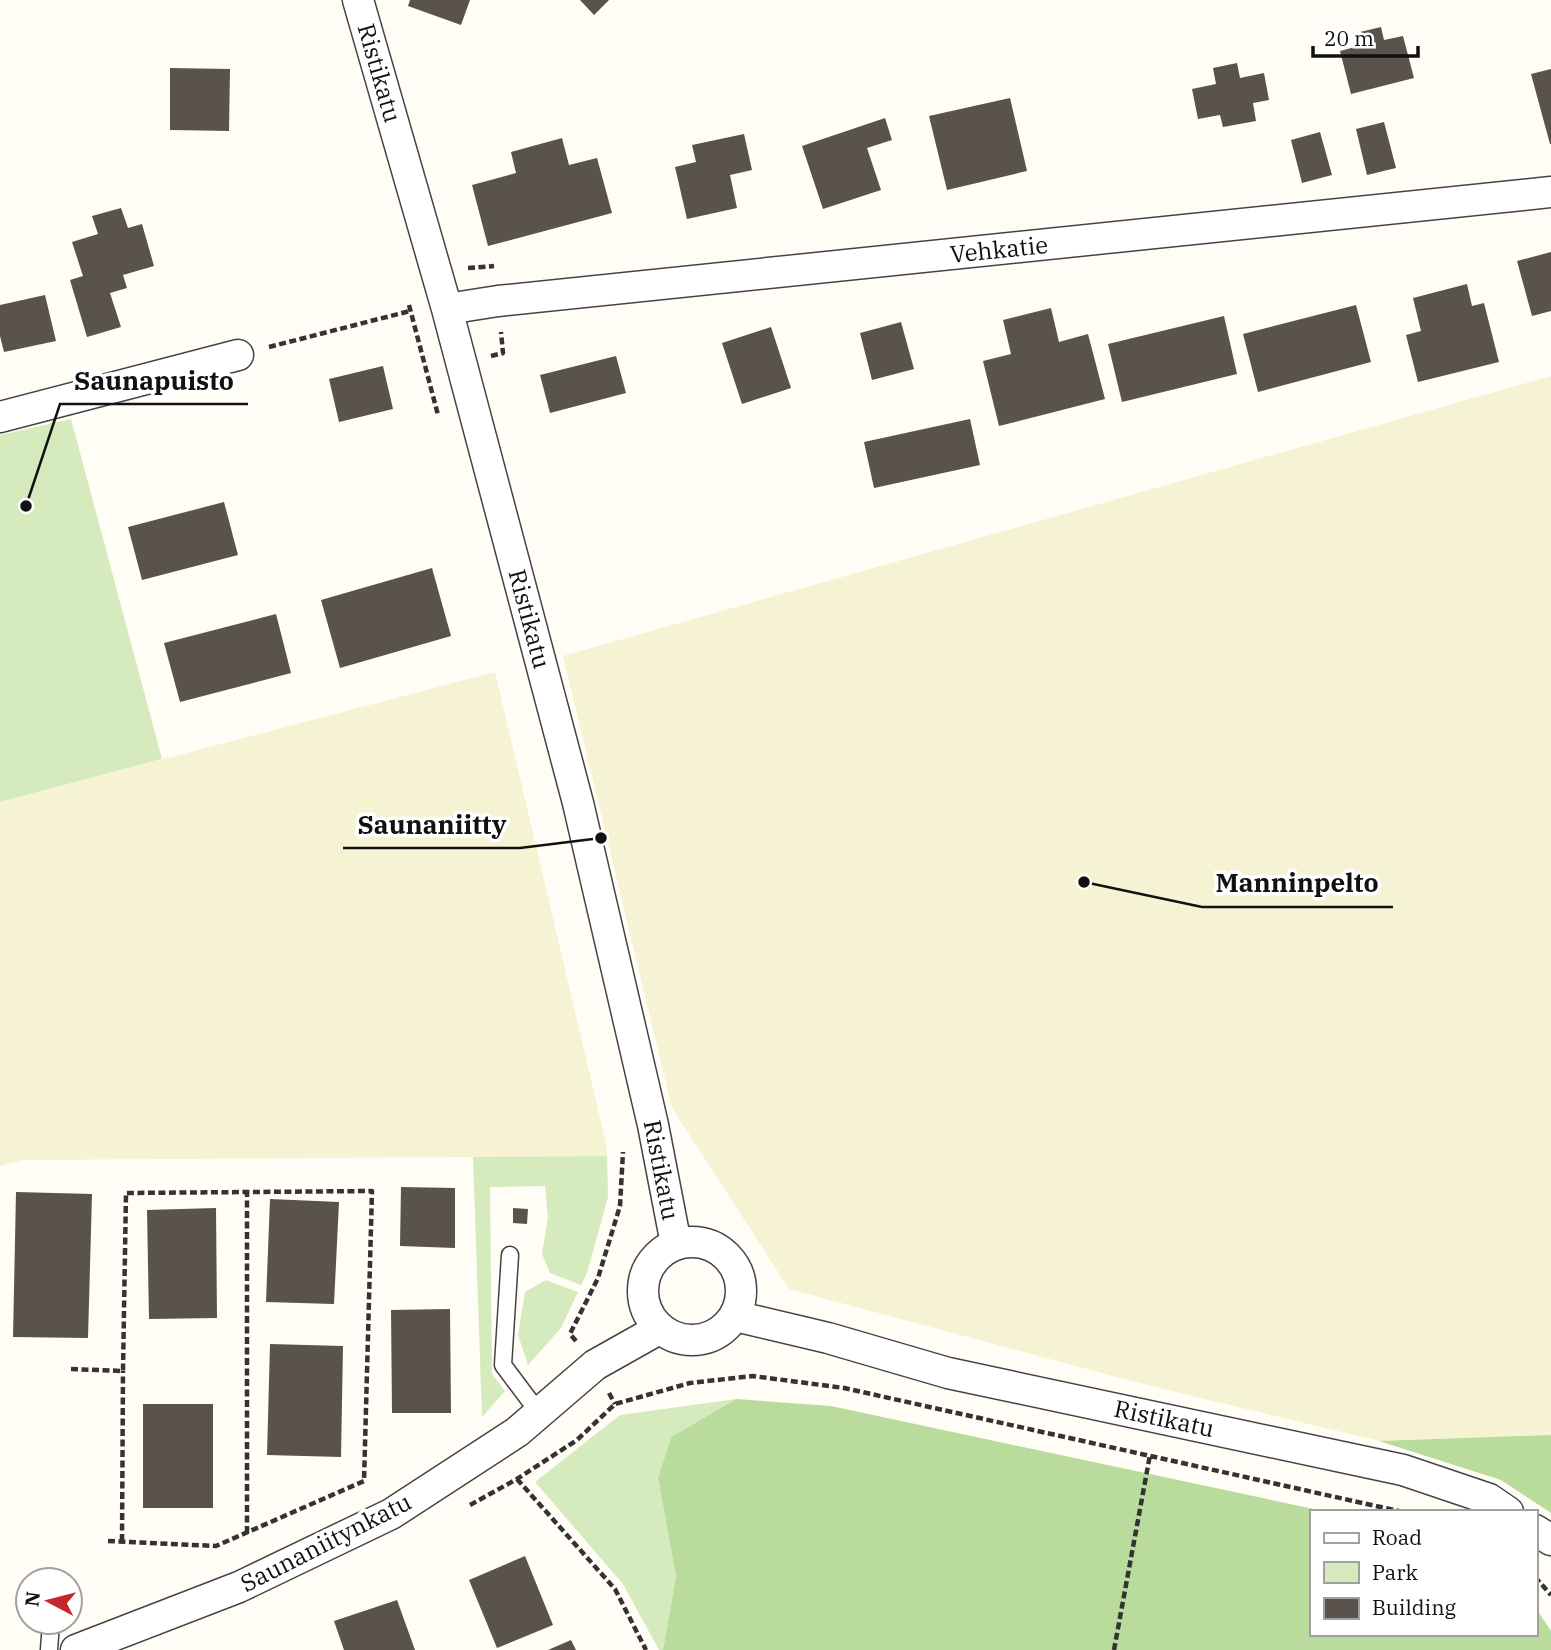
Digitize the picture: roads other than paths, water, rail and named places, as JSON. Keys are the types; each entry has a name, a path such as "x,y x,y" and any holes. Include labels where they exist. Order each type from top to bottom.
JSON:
{"street":[{"name":"Ristikatu","path":"358,0 447,309 578,803 653,1125 676,1244"},
{"name":"Vehkatie","path":"447,309 498,301 1551,192"},
{"path":"0,417 238,355"},
{"path":"676,1244 707,1244 730,1260 738,1275 741,1292 735,1316 718,1333 695,1341 676,1339 659,1329 649,1316 642,1293 645,1276 660,1253 676,1244"},
{"name":"Ristikatu","path":"735,1316 828,1338 948,1373 1403,1470 1489,1499 1505,1510"},
{"name":"Saunaniitynkatu","path":"76,1650 239,1587 391,1514 517,1433 595,1365 659,1329"}],"lane":[{"path":"510,1255 503,1365 539,1413"}],"place":[{"name":"Saunapuisto","path":"26,506"},
{"name":"Saunaniitty","path":"601,838"},
{"name":"Manninpelto","path":"1084,882"}]}
